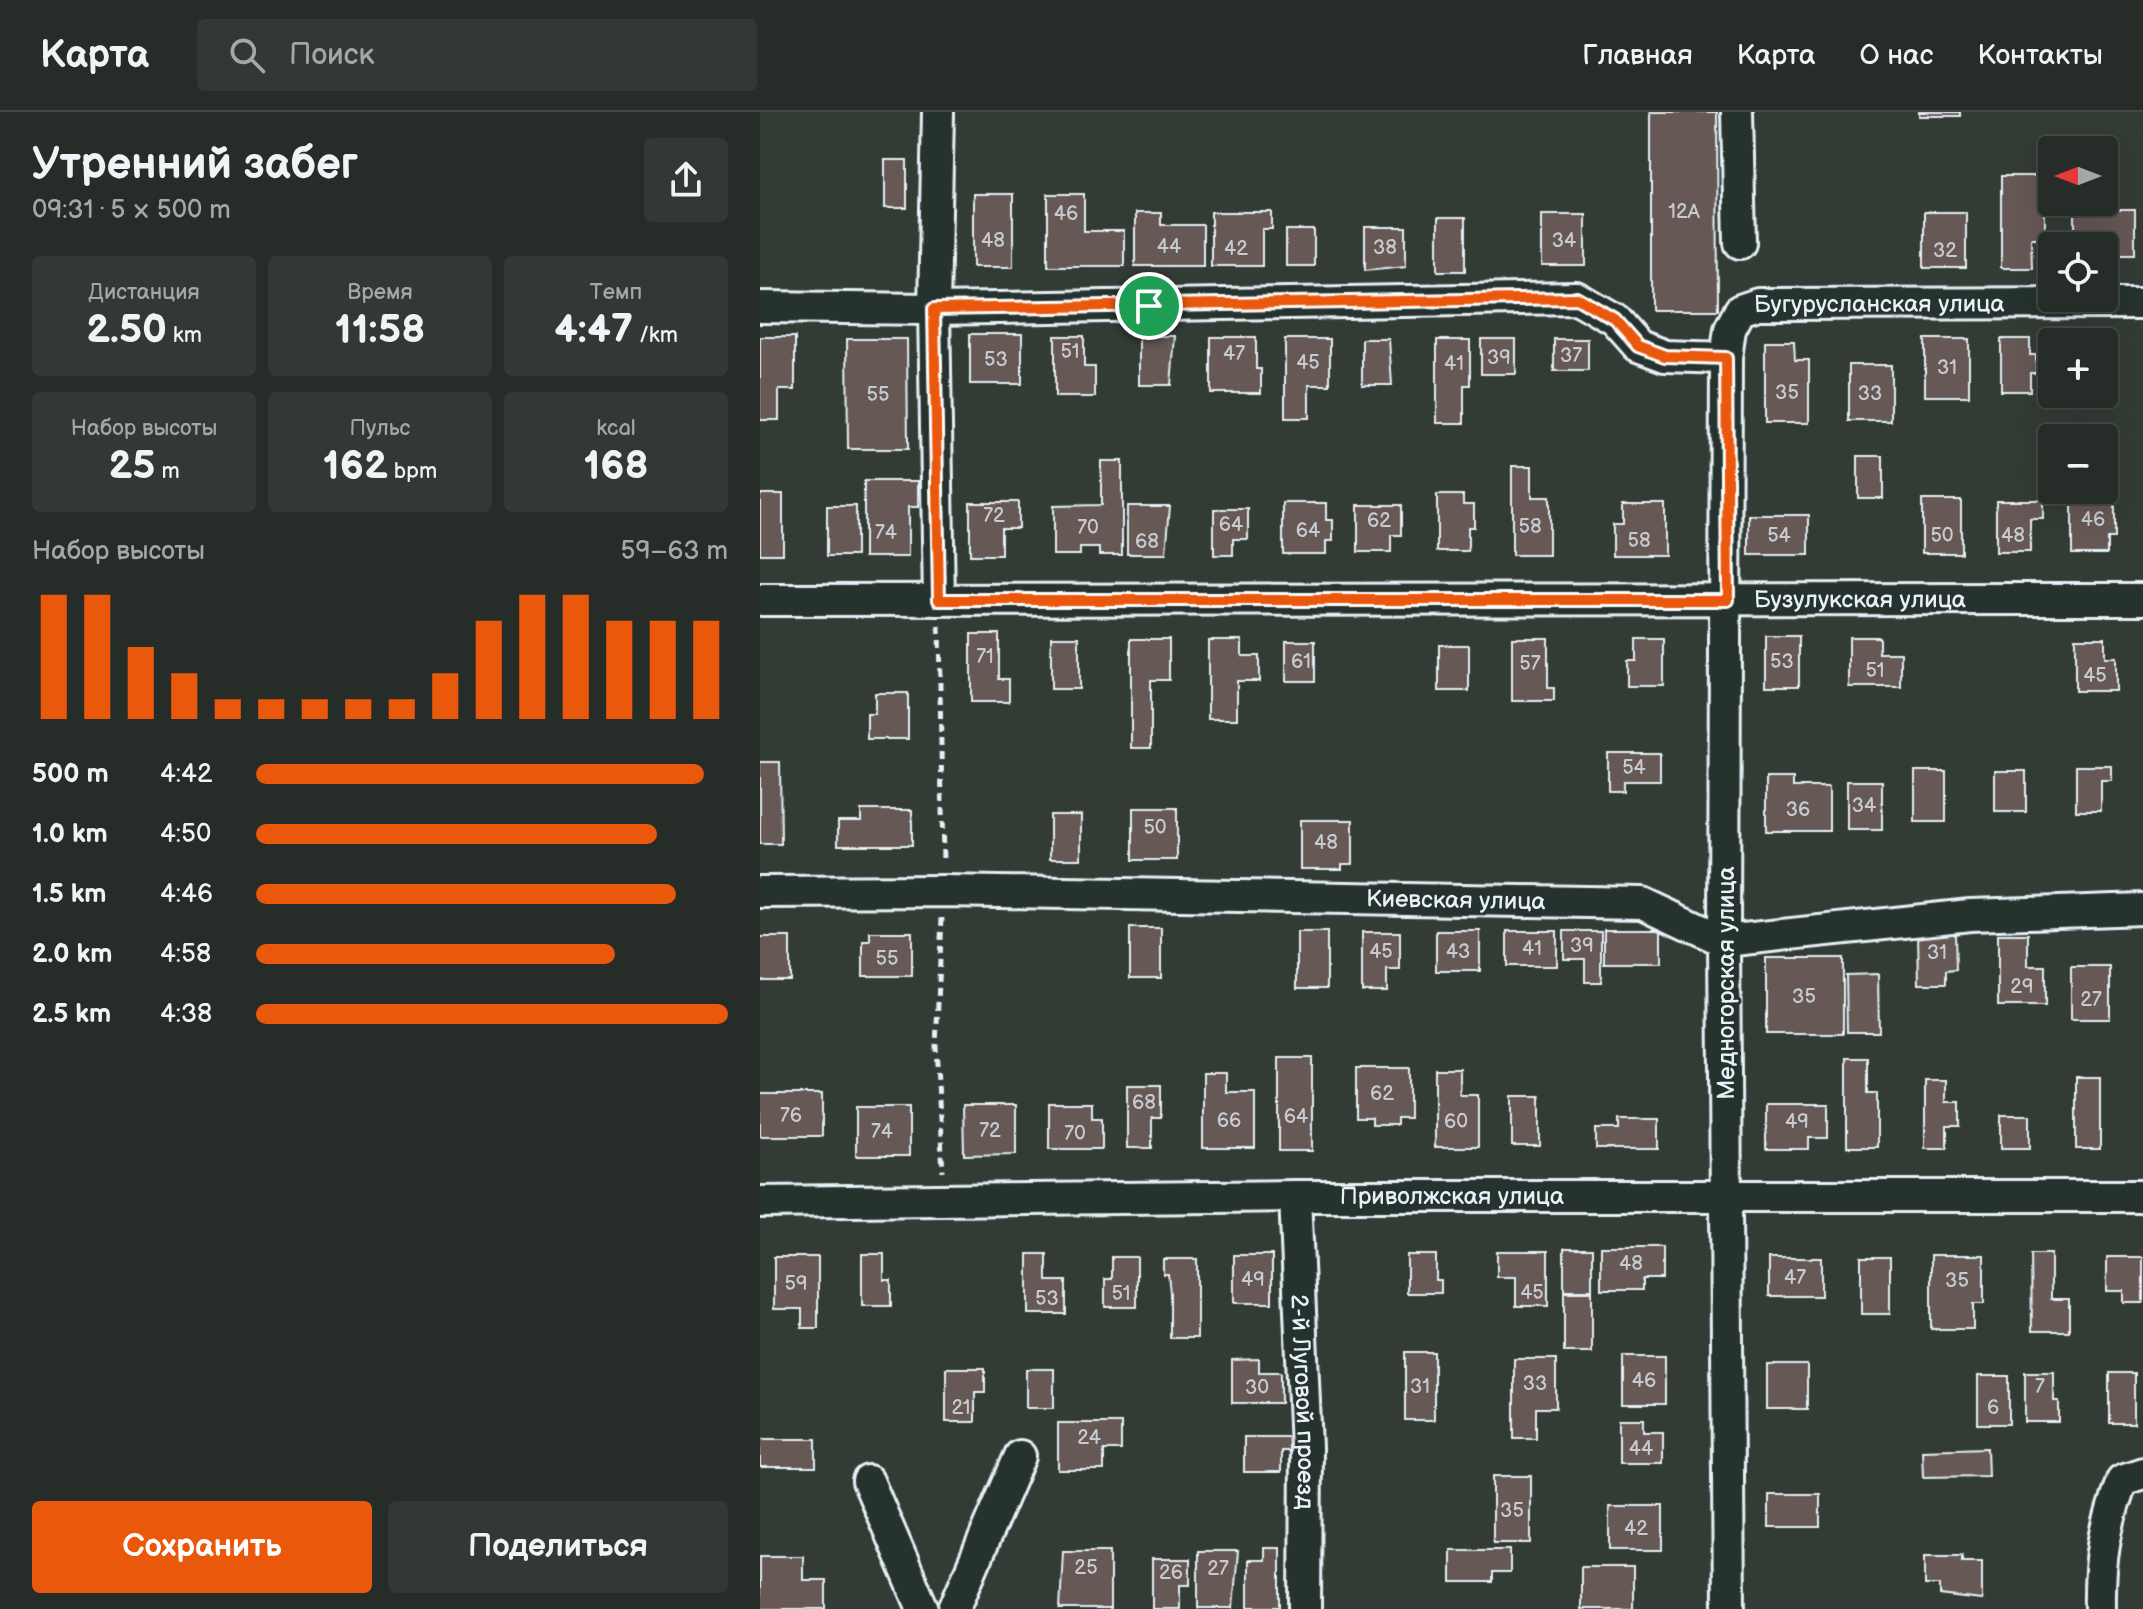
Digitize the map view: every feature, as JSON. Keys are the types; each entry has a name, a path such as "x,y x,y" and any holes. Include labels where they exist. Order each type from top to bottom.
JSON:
{"street":[{"path":"938,112 934,309 939,600"},
{"path":"1737,112 1740,243"},
{"path":"760,307 934,309 1577,298 1615,320 1638,346 1665,356 1726,358"},
{"name":"Бугурусланская улица","path":"1726,358 1730,329 1740,310 1758,304 2143,303"},
{"name":"Медногорская улица","path":"1726,358 1728,600 1724,941 1729,1609"},
{"name":"Бузулукская улица","path":"760,600 2143,599"},
{"name":"Киевская улица","path":"760,892 943,891 1643,903 1724,941"},
{"path":"1724,941 1970,915 2143,909"},
{"name":"Приволжская улица","path":"760,1202 1727,1194 2143,1196"},
{"name":"2-й Луговой проезд","path":"1295,1196 1306,1448 1305,1609"},
{"path":"954,1609 1020,1456"},
{"path":"2100,1609 2099,1562 2107,1523 2122,1480 2143,1473"},
{"path":"868,1481 923,1609"}],"building":[{"path":"1651,112 1717,112 1718,310 1651,310"},
{"path":"1919,112 1960,112 1960,116 1919,116"},
{"path":"885,160 907,160 907,208 885,208"},
{"path":"2001,176 2038,176 2038,216 2045,216 2045,232 2038,232 2038,238 2031,238 2032,268 2001,268"},
{"path":"973,194 1013,194 1013,267 973,267"},
{"path":"1048,194 1084,194 1084,231 1124,231 1124,266 1048,266"},
{"path":"2118,210 2135,210 2135,254 2118,254 2118,232 2075,232 2075,216 2118,216"},
{"path":"1211,212 1272,212 1272,229 1262,229 1262,266 1211,266"},
{"path":"1924,212 1966,212 1966,268 1924,268"},
{"path":"1135,213 1161,213 1161,225 1203,225 1203,266 1135,266"},
{"path":"1542,214 1586,214 1586,266 1542,266"},
{"path":"1438,218 1465,218 1465,271 1438,271"},
{"path":"1365,227 1406,227 1406,266 1365,270"},
{"path":"1286,230 1314,230 1314,266 1286,266"},
{"path":"970,334 1022,334 1022,384 970,384"},
{"path":"1055,336 1084,336 1084,367 1095,367 1095,397 1055,397"},
{"path":"1139,336 1175,336 1171,385 1139,385"},
{"path":"760,337 795,337 795,390 779,390 779,420 760,420"},
{"path":"1211,337 1256,337 1256,369 1261,369 1261,393 1211,393"},
{"path":"847,339 907,339 908,449 848,449"},
{"path":"1285,339 1330,339 1330,385 1309,385 1309,418 1285,418"},
{"path":"1362,339 1389,339 1392,385 1362,385"},
{"path":"1481,339 1516,339 1516,374 1481,374"},
{"path":"1554,339 1588,339 1588,371 1554,371"},
{"path":"1925,339 1969,339 1969,396 1925,396"},
{"path":"2001,339 2030,339 2030,355 2036,355 2036,373 2030,373 2030,391 2001,391"},
{"path":"1437,340 1470,340 1470,385 1464,385 1464,423 1437,423"},
{"path":"1765,341 1794,341 1795,360 1809,360 1809,423 1765,423"},
{"path":"1849,365 1891,365 1891,421 1849,421"},
{"path":"1858,456 1883,456 1883,498 1858,498"},
{"path":"1101,461 1122,461 1122,555 1099,555 1099,548 1080,548 1080,555 1053,555 1053,506 1101,505"},
{"path":"1512,466 1532,466 1532,497 1549,497 1549,555 1512,555"},
{"path":"864,481 918,481 918,507 908,507 908,557 864,557"},
{"path":"760,494 783,494 783,554 760,554"},
{"path":"1437,495 1463,495 1463,504 1474,504 1474,527 1468,527 1468,551 1437,551"},
{"path":"1922,500 1961,500 1961,553 1922,553"},
{"path":"1996,500 2038,500 2038,504 2043,504 2043,519 2030,519 2030,552 1996,552"},
{"path":"970,502 1018,502 1018,528 1001,528 1001,555 970,555"},
{"path":"1283,503 1326,503 1326,520 1333,520 1333,541 1326,541 1326,554 1283,554"},
{"path":"1623,504 1665,504 1665,555 1613,555 1613,524 1623,524"},
{"path":"2072,504 2114,504 2114,538 2107,538 2107,554 2072,554"},
{"path":"1358,505 1401,505 1401,535 1391,535 1391,552 1358,552"},
{"path":"827,506 856,506 856,556 827,556"},
{"path":"1127,506 1170,506 1166,554 1127,554"},
{"path":"1214,509 1248,509 1248,539 1233,539 1233,555 1214,555"},
{"path":"1749,515 1809,515 1809,555 1749,555"},
{"path":"971,634 999,634 999,679 1009,679 1009,702 971,702"},
{"path":"1766,636 1799,636 1799,686 1766,686"},
{"path":"1051,637 1079,637 1079,689 1051,689"},
{"path":"1849,637 1879,637 1879,653 1901,653 1901,687 1849,687"},
{"path":"1512,638 1548,638 1548,688 1554,688 1554,701 1512,701"},
{"path":"2075,638 2105,638 2105,658 2116,658 2116,691 2075,691"},
{"path":"1131,639 1169,639 1169,680 1151,680 1151,748 1131,748"},
{"path":"1636,639 1664,639 1664,686 1627,686 1627,661 1636,661"},
{"path":"1208,640 1242,640 1242,656 1259,656 1259,681 1237,681 1237,719 1208,719"},
{"path":"1286,641 1315,641 1315,681 1286,681"},
{"path":"1439,645 1469,645 1469,691 1439,691"},
{"path":"875,693 908,693 908,739 867,739 867,714 875,714"},
{"path":"1608,753 1660,753 1660,781 1623,781 1623,791 1608,791"},
{"path":"760,762 780,762 781,844 760,844"},
{"path":"2076,766 2112,766 2112,781 2101,781 2101,811 2076,811"},
{"path":"1915,771 1946,771 1946,822 1915,822"},
{"path":"1995,771 2026,771 2026,812 1995,812"},
{"path":"1766,778 1793,778 1793,787 1829,787 1829,831 1766,831"},
{"path":"1847,781 1882,781 1882,830 1847,830"},
{"path":"1133,808 1177,808 1177,860 1133,860"},
{"path":"861,810 912,810 912,845 838,845 838,821 861,821"},
{"path":"1050,815 1081,815 1081,859 1050,859"},
{"path":"1300,820 1353,820 1353,864 1342,864 1342,869 1300,869"},
{"path":"1130,928 1161,928 1161,978 1130,978"},
{"path":"1604,929 1661,929 1661,963 1604,963"},
{"path":"1436,931 1480,931 1480,971 1436,971"},
{"path":"1507,931 1557,931 1557,966 1507,966"},
{"path":"1564,931 1601,931 1601,982 1585,982 1585,959 1564,959"},
{"path":"870,932 912,932 912,976 863,976 863,941 870,941"},
{"path":"1297,932 1327,932 1327,988 1297,988"},
{"path":"1362,932 1400,932 1400,970 1387,970 1387,991 1362,991"},
{"path":"1918,933 1955,933 1956,970 1946,971 1946,984 1919,984"},
{"path":"1998,934 2028,934 2028,966 2045,966 2045,1006 1998,1006"},
{"path":"760,937 790,937 790,980 760,980"},
{"path":"1766,958 1843,958 1843,1034 1766,1034"},
{"path":"2071,967 2110,967 2110,1019 2071,1019"},
{"path":"1878,974 1879,1032 1847,1032 1846,975"},
{"path":"1279,1058 1312,1058 1312,1151 1279,1151"},
{"path":"1847,1058 1868,1058 1868,1093 1877,1093 1877,1147 1847,1147"},
{"path":"1356,1068 1409,1068 1409,1118 1397,1118 1397,1125 1372,1125 1372,1118 1356,1118"},
{"path":"1435,1069 1460,1069 1460,1095 1478,1095 1478,1147 1435,1147"},
{"path":"1203,1073 1226,1073 1226,1092 1255,1092 1255,1148 1203,1148"},
{"path":"2076,1077 2100,1077 2100,1149 2076,1149"},
{"path":"1925,1080 1946,1080 1946,1102 1960,1102 1960,1126 1947,1126 1947,1148 1925,1148"},
{"path":"1127,1085 1161,1085 1161,1118 1152,1118 1152,1148 1127,1148"},
{"path":"760,1094 822,1094 822,1136 760,1136"},
{"path":"1512,1096 1540,1096 1540,1146 1512,1146"},
{"path":"1049,1103 1092,1103 1092,1118 1102,1118 1102,1149 1049,1149"},
{"path":"1766,1104 1828,1104 1828,1138 1809,1138 1809,1149 1766,1149"},
{"path":"963,1105 1016,1105 1016,1154 964,1155"},
{"path":"856,1107 909,1107 909,1156 856,1156"},
{"path":"2001,1115 2030,1115 2030,1148 2001,1148"},
{"path":"1619,1119 1659,1119 1659,1149 1596,1149 1596,1129 1619,1129"},
{"path":"1601,1247 1662,1247 1662,1279 1642,1279 1642,1290 1601,1290"},
{"path":"1564,1248 1592,1248 1592,1290 1564,1290"},
{"path":"1497,1251 1548,1251 1548,1306 1516,1306 1516,1277 1497,1277"},
{"path":"862,1254 884,1254 884,1280 891,1280 891,1306 862,1306"},
{"path":"1028,1254 1047,1254 1047,1281 1066,1281 1066,1314 1028,1314"},
{"path":"2031,1254 2051,1254 2051,1299 2069,1299 2069,1331 2032,1331"},
{"path":"1234,1255 1272,1255 1272,1303 1234,1303"},
{"path":"1407,1255 1436,1255 1436,1280 1441,1280 1441,1293 1407,1293"},
{"path":"1931,1255 1984,1255 1984,1304 1973,1304 1973,1329 1931,1329"},
{"path":"774,1257 818,1257 818,1328 802,1328 802,1309 774,1309"},
{"path":"1112,1257 1137,1257 1137,1307 1105,1307 1105,1279 1112,1279"},
{"path":"1861,1257 1890,1257 1890,1314 1861,1314"},
{"path":"2107,1257 2143,1257 2143,1303 2124,1303 2124,1291 2107,1291"},
{"path":"1769,1258 1821,1258 1821,1296 1769,1296"},
{"path":"1163,1259 1197,1259 1197,1338 1170,1338 1170,1293 1168,1274 1163,1274"},
{"path":"1564,1292 1592,1292 1592,1352 1564,1352"},
{"path":"1405,1352 1434,1352 1434,1420 1405,1420"},
{"path":"1623,1356 1665,1356 1665,1404 1623,1404"},
{"path":"1259,1359 1259,1372 1281,1372 1281,1403 1232,1403 1232,1360"},
{"path":"1514,1359 1556,1359 1556,1408 1536,1408 1536,1438 1514,1438"},
{"path":"1767,1365 1807,1365 1807,1409 1767,1409"},
{"path":"946,1368 985,1368 985,1392 975,1392 975,1422 946,1422"},
{"path":"1026,1369 1054,1369 1054,1408 1026,1408"},
{"path":"2025,1372 2054,1372 2054,1401 2059,1401 2059,1422 2025,1422"},
{"path":"2109,1373 2134,1373 2134,1423 2109,1423"},
{"path":"1978,1376 2009,1376 2009,1424 1978,1424"},
{"path":"1619,1419 1644,1419 1644,1432 1663,1432 1663,1463 1619,1463"},
{"path":"1058,1423 1121,1423 1121,1450 1104,1450 1104,1470 1058,1470"},
{"path":"1244,1437 1290,1437 1290,1451 1281,1451 1281,1472 1244,1472"},
{"path":"760,1439 816,1439 816,1467 760,1467"},
{"path":"1987,1448 1988,1476 1923,1477 1922,1450"},
{"path":"1493,1476 1531,1476 1531,1543 1493,1543"},
{"path":"1769,1494 1820,1494 1820,1527 1769,1527"},
{"path":"1610,1506 1663,1506 1663,1550 1610,1550"},
{"path":"1264,1548 1280,1548 1280,1607 1248,1607 1248,1560 1264,1560"},
{"path":"1451,1550 1510,1550 1510,1573 1492,1573 1492,1582 1451,1582"},
{"path":"1063,1551 1110,1551 1110,1609 1060,1609"},
{"path":"1198,1551 1238,1551 1233,1608 1198,1608"},
{"path":"1925,1555 1962,1555 1962,1561 1982,1561 1982,1600 1940,1595 1940,1585 1925,1585"},
{"path":"760,1556 803,1556 803,1580 826,1580 826,1609 760,1609"},
{"path":"1152,1559 1190,1559 1190,1585 1180,1585 1180,1609 1152,1609"},
{"path":"1581,1567 1633,1567 1633,1609 1581,1609"}],"route":[{"path":"1577,298 1615,320 1638,346 1665,356 1726,358 1728,600 939,600 934,309 1149,306 1577,298"}]}
